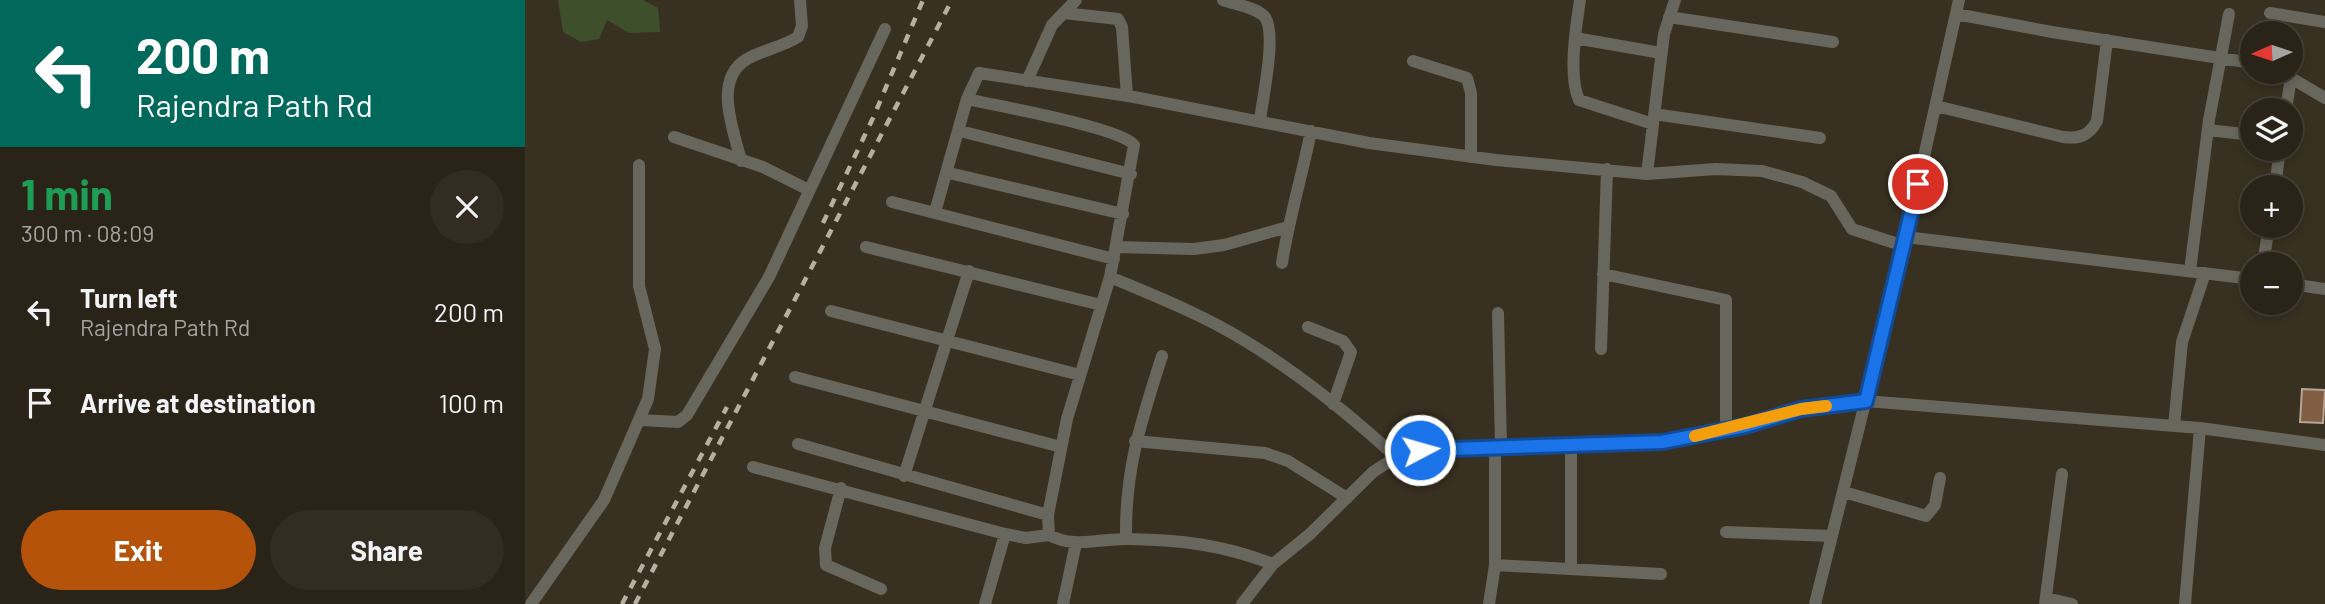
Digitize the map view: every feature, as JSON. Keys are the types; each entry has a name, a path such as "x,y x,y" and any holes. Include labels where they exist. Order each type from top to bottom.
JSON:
{"street":[{"path":"741,161 728,100 729,80 746,60 798,37 802,26 800,0"},
{"path":"1027,81 1042,42 1076,0"},
{"path":"1580,0 1575,38 1575,84 1579,100 1653,119 1820,138"},
{"path":"1647,174 1661,52 1675,0"},
{"path":"1815,604 1905,241 1959,0"},
{"path":"1226,1 1259,13 1269,25 1269,52 1260,121"},
{"path":"1064,13 1118,19 1122,27 1127,96"},
{"path":"2270,13 2325,22"},
{"path":"1956,14 2240,59"},
{"path":"2190,271 2208,130 2229,14"},
{"path":"1669,17 1833,42"},
{"path":"640,420 678,422 687,415 769,276 885,29"},
{"path":"1575,38 1661,52"},
{"path":"1936,106 2063,136 2083,136 2092,131 2097,121 2107,40"},
{"path":"1413,61 1467,78 1471,93 1471,157"},
{"path":"935,212 949,173 967,99 978,73 1127,96 1369,143 1471,157 1647,174 1748,169 1802,182 1831,197 1852,229 1905,241 2240,277"},
{"path":"2302,84 2325,98"},
{"path":"967,99 1129,139 1135,145 1110,277 1061,447 1048,515 1049,535"},
{"path":"2208,130 2240,134"},
{"path":"960,131 1131,174"},
{"path":"1282,264 1311,131"},
{"path":"674,137 763,167 809,190"},
{"path":"531,604 604,500 648,399 655,349 639,286 639,165"},
{"path":"1601,349 1607,169"},
{"path":"949,173 1123,214"},
{"path":"893,202 1115,253 1224,245 1288,228"},
{"path":"866,247 1101,305"},
{"path":"904,476 969,271"},
{"path":"2175,426 2179,355 2205,273"},
{"path":"1603,274 1726,300 1726,430"},
{"path":"1110,277 1178,306 1243,339 1333,404 1396,457"},
{"path":"2303,286 2325,289"},
{"path":"831,312 1080,375"},
{"path":"1489,604 1495,565 1498,313"},
{"path":"1308,327 1343,341 1351,352 1333,404"},
{"path":"1126,539 1126,499 1135,441 1163,356"},
{"path":"795,377 1061,447"},
{"path":"1243,604 1273,564 1373,472 1396,457 1445,447 1662,442 1726,430 1801,409 1866,401 2200,428 2325,445"},
{"path":"2185,604 2200,428"},
{"path":"1135,441 1265,453 1288,461 1346,498"},
{"path":"798,444 1048,515"},
{"path":"1571,446 1571,569"},
{"path":"753,467 1026,538 1049,535 1062,542 1076,543 1126,539 1205,543 1273,564"},
{"path":"2062,474 2045,601 2072,604"},
{"path":"1844,492 1926,516 1935,505 1940,478"},
{"path":"841,488 825,548 826,565 881,589"},
{"path":"1726,532 1832,536"},
{"path":"985,604 1005,534"},
{"path":"1063,604 1076,543"},
{"path":"1495,565 1661,575"}],"shaded area":[{"path":"558,0 643,0 658,8 660,32 629,33 607,20 599,39 581,42 563,32"}],"building":[{"path":"2302,389 2325,390 2323,423 2300,422"}],"railway":[{"path":"823,223 873,118 923,0"},
{"path":"635,604 952,0"},
{"path":"622,604 727,407"}],"slow traffic":[{"path":"1695,436 1745,426 1801,409 1826,406"}],"route":[{"path":"1420,450 1495,445 1571,446 1662,442 1745,426 1801,409 1866,401 1918,184"}]}
